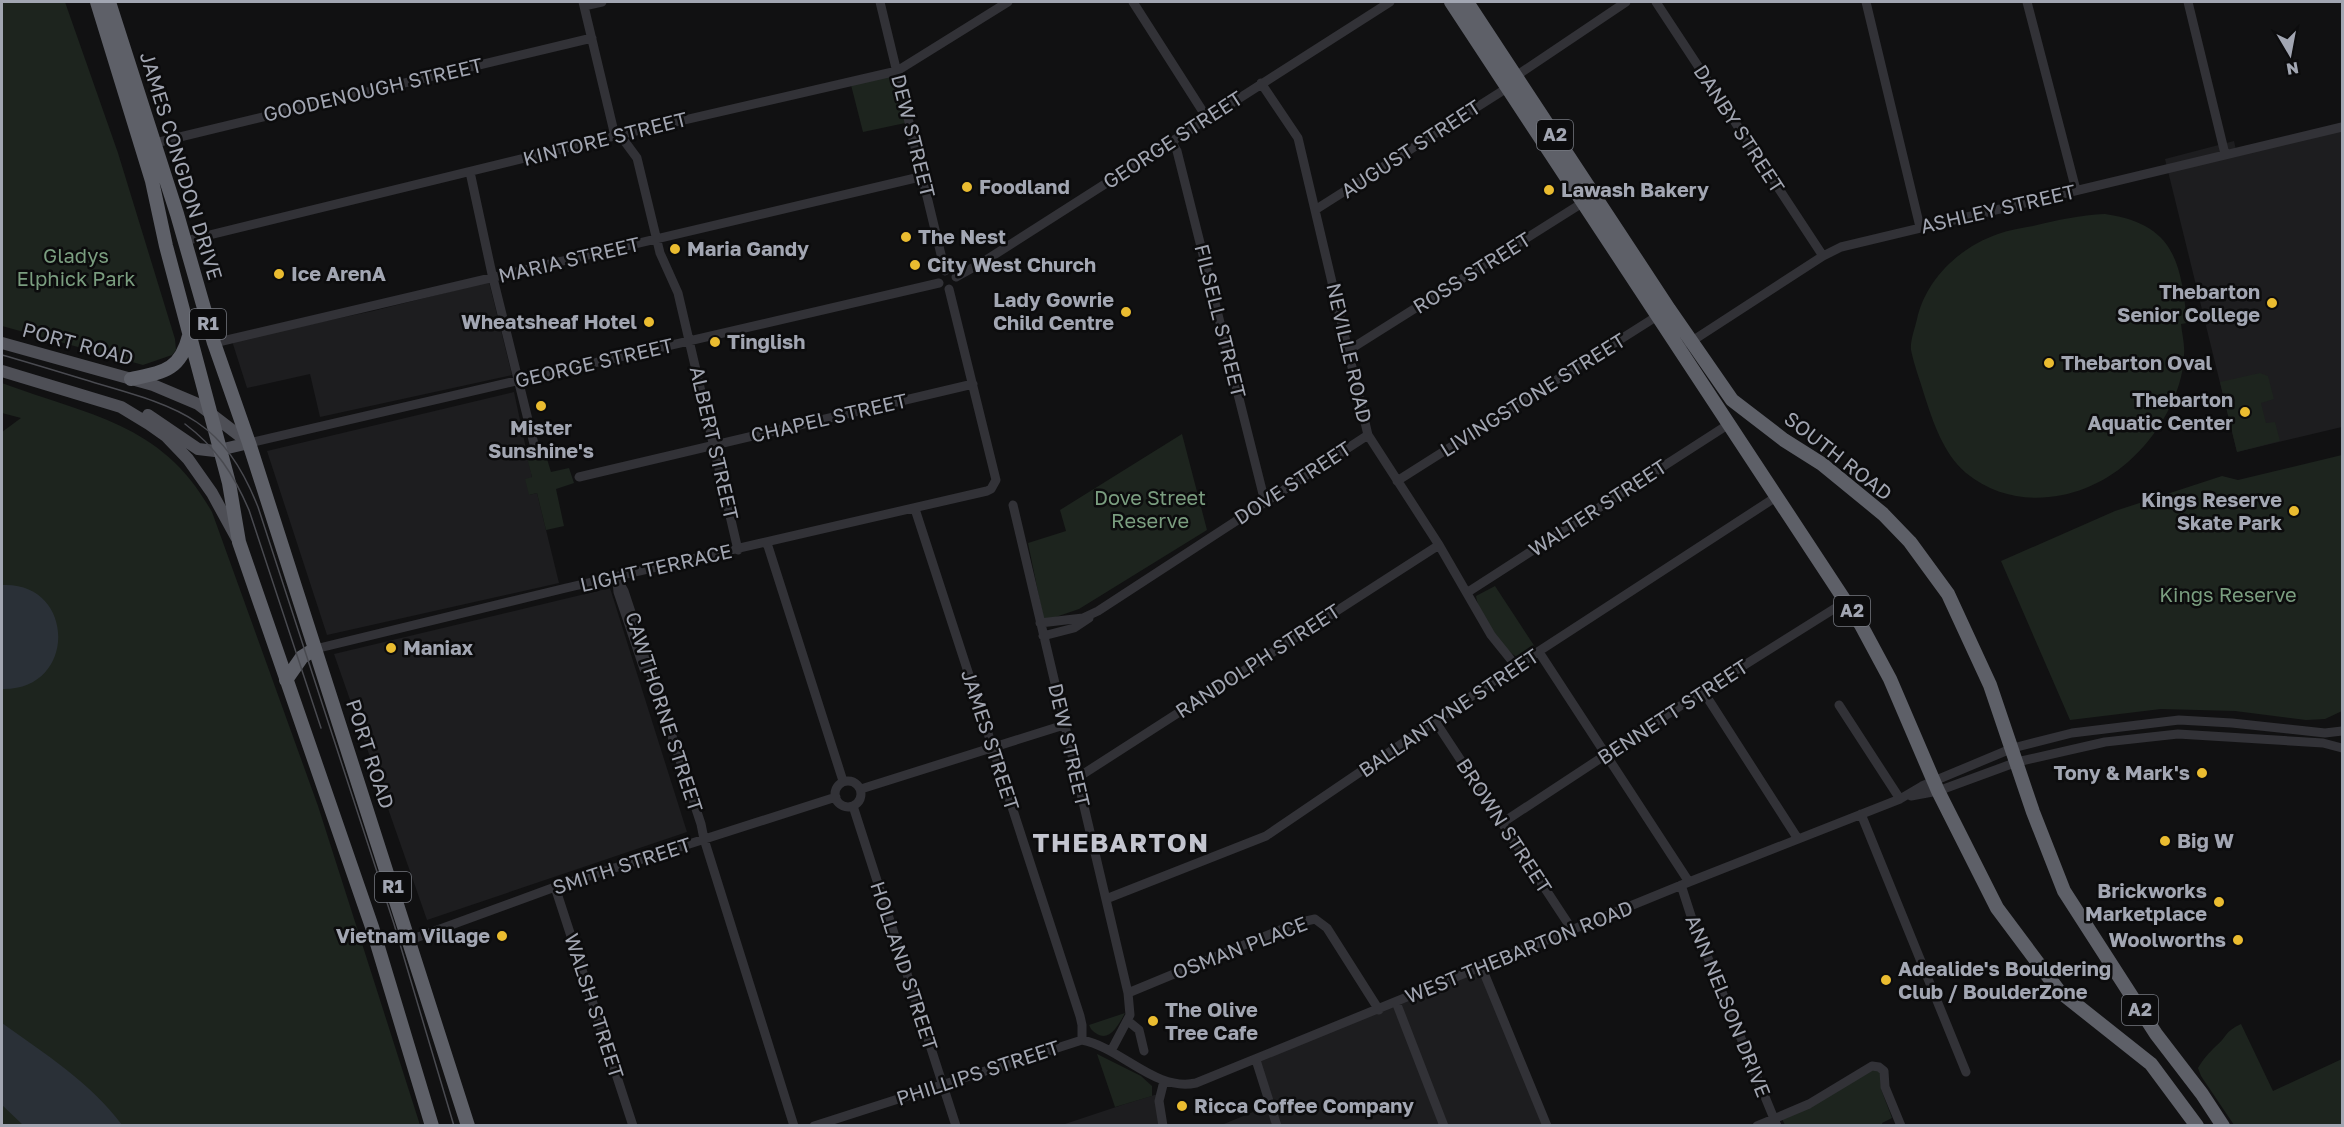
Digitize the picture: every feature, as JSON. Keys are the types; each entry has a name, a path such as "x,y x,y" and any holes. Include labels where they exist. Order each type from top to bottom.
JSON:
{"highway":[{"name":"JAMES CONGDON DRIVE","path":"97,2 185,241 214,344 249,443"},
{"name":"JAMES CONGDON DRIVE","path":"109,2 148,144 152,181 166,246 210,412"},
{"name":"SOUTH ROAD","path":"1451,2 1507,88 1669,309 1732,400 1860,494 1910,543 1948,594 1990,685 2033,812 2064,891 2156,1034 2223,1125"},
{"name":"SOUTH ROAD","path":"1467,2 1516,76 1657,316 1845,602 1890,679 1936,786 1997,908 2059,990 2151,1064 2197,1125"},
{"path":"166,246 185,241"},
{"path":"131,379 162,372 174,366 182,356 189,336"},
{"name":"R1","path":"210,412 229,483 239,542 372,927 432,1125"},
{"name":"PORT ROAD","path":"249,443 468,1125"},
{"path":"286,680 303,655 315,649"}],"main road":[{"name":"PORT ROAD","path":"2,343 131,379 188,400 210,412 249,443"},
{"path":"2,371 144,413 198,449 220,450 249,443"},
{"path":"121,407 149,424 180,450 212,493 239,542"}],"street":[{"path":"602,2 584,4 618,135"},
{"name":"DEW STREET","path":"880,2 924,176 945,271"},
{"name":"KINTORE STREET","path":"185,241 618,135 897,71 1008,2"},
{"path":"1133,2 1207,118"},
{"name":"GEORGE STREET","path":"956,277 1390,2"},
{"path":"1507,88 1516,76 1626,2"},
{"name":"DANBY STREET","path":"1656,2 1823,256"},
{"path":"1866,2 1920,227"},
{"path":"2027,2 2076,190"},
{"path":"2188,2 2225,154"},
{"name":"GOODENOUGH STREET","path":"148,144 592,38"},
{"name":"NEVILLE ROAD","path":"1261,83 1298,138 1368,435 1468,592 1491,635 1516,666"},
{"name":"AUGUST STREET","path":"1315,210 1507,88"},
{"name":"ASHLEY STREET","path":"1680,350 1823,256 1841,247 2343,127"},
{"name":"ALBERT STREET","path":"618,135 637,158 660,253 678,293 738,550"},
{"name":"FILSELL STREET","path":"1171,141 1177,151 1264,502"},
{"path":"470,172 493,278 536,452"},
{"name":"MARIA STREET","path":"214,344 924,176"},
{"name":"ROSS STREET","path":"1349,350 1588,199"},
{"path":"945,271 953,273 956,277 956,285 949,289 943,288 939,283 941,274 945,271"},
{"name":"GEORGE STREET","path":"249,443 939,283"},
{"path":"949,289 973,384"},
{"name":"LIVINGSTONE STREET","path":"1397,481 1669,309"},
{"name":"CHAPEL STREET","path":"579,477 973,384"},
{"name":"LIGHT TERRACE","path":"315,649 987,492 996,480 973,384"},
{"name":"WALTER STREET","path":"1468,592 1729,424"},
{"name":"DOVE STREET","path":"1040,623 1083,618 1098,611 1368,435"},
{"name":"BALLANTYNE STREET","path":"1106,899 1266,836 1516,666 1776,497"},
{"name":"DEW STREET","path":"1013,505 1128,993 1130,1015 1111,1051"},
{"name":"JAMES STREET","path":"915,509 1082,1025 1082,1040"},
{"path":"767,543 843,781"},
{"name":"RANDOLPH STREET","path":"1077,778 1439,545"},
{"name":"CAWTHORNE STREET","path":"616,577 624,591 701,824 704,840 794,1125"},
{"name":"BENNETT STREET","path":"1502,823 1703,691 1845,602"},
{"name":"DOVE STREET","path":"1043,636 1074,628 1087,621 1098,611"},
{"name":"ANN NELSON DRIVE","path":"1539,652 1685,884 1692,919 1775,1122"},
{"path":"1703,691 1798,839"},
{"path":"1839,705 1900,798"},
{"name":"WEST THEBARTON ROAD","path":"1936,786 2013,748 2072,733 2179,720 2325,733 2343,731"},
{"name":"BROWN STREET","path":"1435,721 1573,931"},
{"path":"861,789 1064,725"},
{"path":"2342,748 2343,731"},
{"name":"WEST THEBARTON ROAD","path":"1138,1066 1164,1081 1186,1085 1196,1083 1900,798 2017,762 2105,742 2178,734 2323,743 2342,748"},
{"path":"850,780 857,783 861,789 861,796 853,806 839,803 836,797 835,791 843,781 850,780"},
{"name":"SMITH STREET","path":"410,940 555,887 836,797"},
{"name":"HOLLAND STREET","path":"853,806 956,1125"},
{"path":"1862,814 1966,1072"},
{"name":"WALSH STREET","path":"555,887 633,1125"},
{"name":"OSMAN PLACE","path":"1128,993 1297,923 1315,920 1328,928 1379,1010"},
{"path":"1482,968 1548,1125"},
{"path":"1396,1002 1444,1125"},
{"path":"1128,1021 1139,1030 1144,1051"},
{"name":"PHILLIPS STREET","path":"814,1125 1082,1040 1093,1042 1138,1066"},
{"path":"1256,1059 1277,1125"},
{"path":"1757,1125 1775,1122 1872,1066 1884,1071 1885,1087 1900,1125"},
{"path":"1163,1125 1159,1101 1164,1081"}],"shaded area":[{"name":"Thebarton Senior College","path":"2342,127 2342,427 2237,452 2165,159 2234,141 2236,150"},
{"path":"489,282 512,375 320,417 310,374 247,388 232,341 373,311"},
{"path":"514,392 532,477 529,495 537,493 559,583 327,635 267,451"},
{"path":"2,585 26,588 44,600 55,617 58,636 55,656 44,673 27,685 2,689"},
{"path":"610,588 687,832 427,920 334,654"},
{"path":"1482,968 1547,1126 1219,1126 1270,1105 1256,1060"},
{"path":"2,1023 81,1082 96,1095 122,1125 23,1125 2,1105"},
{"path":"1161,1093 1164,1125 1059,1126 1125,1104"}],"green space":[{"name":"Gladys Elphick Park","path":"2,2 65,2 118,153 175,339 176,350 172,355 143,365 2,326"},
{"path":"897,71 910,122 863,132 850,81"},
{"name":"Thebarton Oval","path":"2105,214 2128,219 2146,227 2160,237 2170,249 2177,264 2187,323 2181,324 2184,355 2179,385 2173,399 2158,427 2139,452 2110,475 2091,486 2049,497 2027,497 2006,494 1985,486 1966,473 1951,456 1931,415 1911,350 1922,304 1928,291 1947,266 1958,256 1984,240 2016,229 2069,218"},
{"name":"Thebarton Aquatic Center","path":"2260,373 2268,376 2274,399 2261,403 2266,423 2275,422 2280,441 2237,452 2220,382"},
{"path":"2,383 121,426 147,440 170,459 192,482 212,512 318,806 420,1125 2,1125 2,432 21,418 2,413"},
{"name":"Dove Street Reserve","path":"1182,434 1207,530 1079,609 1044,621 1028,543 1066,531 1060,510"},
{"path":"544,449 551,472 569,468 574,483 556,489 564,526 546,530 537,493 529,495 525,479 532,477 526,454"},
{"name":"Kings Reserve","path":"2342,455 2342,711 2325,719 2306,720 2235,711 2161,709 2070,720 2001,561 2115,511 2222,476 2238,480"},
{"path":"1495,586 1535,647 1518,658 1505,647 1492,630 1478,603 1476,596"},
{"path":"1125,1013 1115,1029 1107,1035 1097,1034 1089,1025"},
{"path":"2241,1024 2273,1091 2342,1059 2342,1125 2234,1125 2198,1068 2229,1032"},
{"path":"1097,1054 1141,1076 1152,1086 1152,1096 1115,1107"},
{"path":"1872,1070 1880,1071 1881,1089 1892,1118 1882,1123 1883,1126 1785,1125 1782,1119"}],"tram line":[{"path":"2,355 154,401 177,411 197,422 215,437 245,478 258,507 394,924 454,1126"},
{"path":"185,424 215,452 237,485 249,510 321,728"}],"place":[{"name":"Foodland","path":"967,187"},
{"name":"Lawash Bakery","path":"1549,190"},
{"name":"The Nest","path":"906,237"},
{"name":"Maria Gandy","path":"675,249"},
{"name":"City West Church","path":"915,265"},
{"name":"Ice ArenA","path":"279,274"},
{"name":"Thebarton Senior College","path":"2272,303"},
{"name":"Lady Gowrie Child Centre","path":"1126,312"},
{"name":"Wheatsheaf Hotel","path":"649,322"},
{"name":"Tinglish","path":"715,342"},
{"name":"Thebarton Oval","path":"2049,363"},
{"name":"Mister Sunshine's","path":"541,406"},
{"name":"Thebarton Aquatic Center","path":"2245,412"},
{"name":"Kings Reserve Skate Park","path":"2294,511"},
{"name":"Maniax","path":"391,648"},
{"name":"Tony & Mark's","path":"2202,773"},
{"name":"Big W","path":"2165,841"},
{"name":"Brickworks Marketplace","path":"2219,902"},
{"name":"Vietnam Village","path":"502,936"},
{"name":"Woolworths","path":"2238,940"},
{"name":"Adealide's Bouldering Club / BoulderZone","path":"1886,980"},
{"name":"The Olive Tree Cafe","path":"1153,1021"},
{"name":"Ricca Coffee Company","path":"1182,1106"}],"district":[{"name":"THEBARTON","path":"1121,843"}]}
